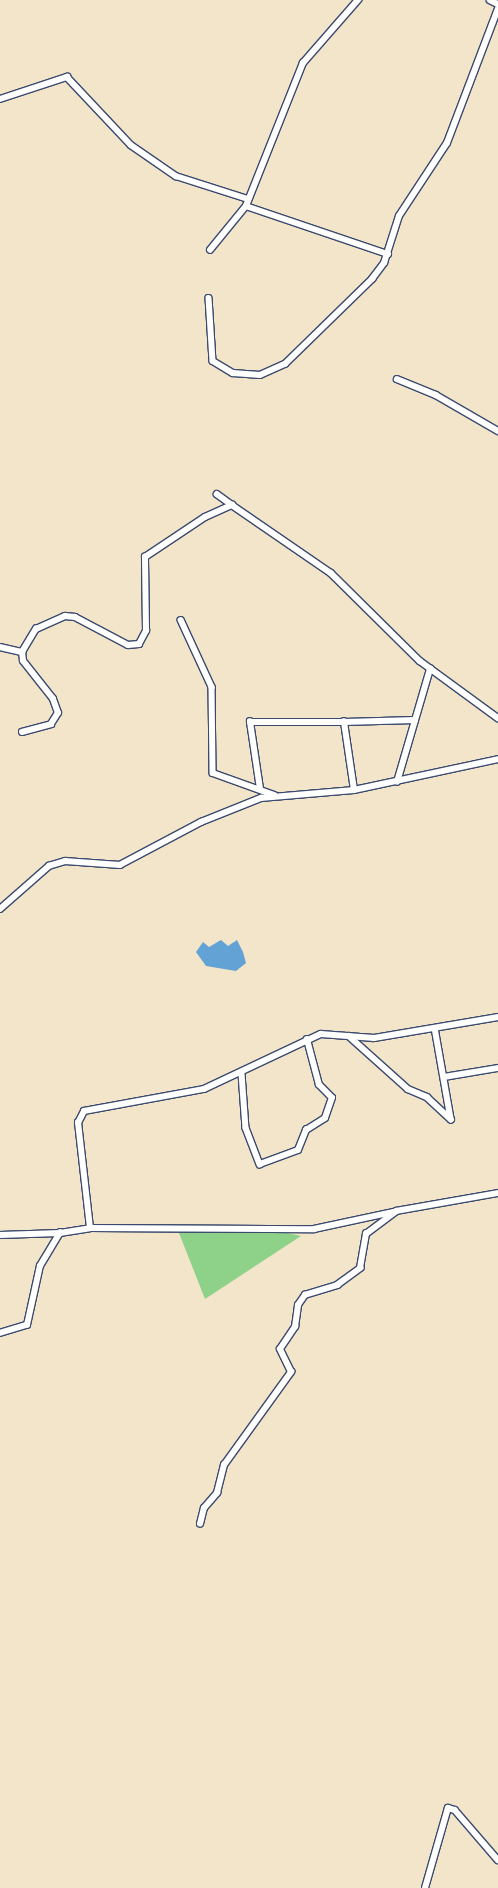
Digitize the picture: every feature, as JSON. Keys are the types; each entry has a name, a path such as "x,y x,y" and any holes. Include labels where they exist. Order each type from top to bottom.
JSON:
{"street":[{"path":"210,250 246,206 302,63 358,0"},
{"path":"490,0 498,4"},
{"path":"209,298 213,361 240,375 268,373 285,364 372,279 388,254 399,216 447,143 498,9"},
{"path":"0,98 67,77 125,140 176,176 248,199"},
{"path":"246,206 388,254"},
{"path":"398,379 436,394 498,431"},
{"path":"217,494 331,573 430,669 498,718"},
{"path":"22,652 36,629 66,616 128,645 139,644 146,631 145,557 205,517 232,505"},
{"path":"181,620 212,687 213,773 274,794"},
{"path":"0,648 22,652 58,714 51,724 22,732"},
{"path":"397,782 430,669"},
{"path":"260,789 250,722 415,720"},
{"path":"344,722 354,790"},
{"path":"0,909 48,866 65,861 120,865 201,822 274,794 354,790 498,759"},
{"path":"90,1228 78,1123 81,1113 194,1092 242,1074 321,1034 395,1036 498,1017"},
{"path":"349,1036 408,1089 427,1097 451,1119 436,1028"},
{"path":"242,1074 246,1128 260,1164 298,1150 306,1130 325,1118 332,1098 319,1086 308,1040"},
{"path":"444,1077 498,1068"},
{"path":"0,1235 60,1234 90,1228 314,1229 396,1211 498,1193"},
{"path":"200,1524 204,1508 217,1493 224,1465 291,1372 280,1348 295,1327 298,1305 305,1294 337,1286 360,1268 366,1234 396,1211"},
{"path":"0,1333 27,1325 40,1266 60,1234"},
{"path":"425,1888 448,1808 455,1810 498,1860"}],"green space":[{"path":"197,1230 278,1231 301,1236 205,1299 179,1233"}],"water":[{"path":"221,940 228,946 237,940 243,952 246,963 236,971 206,966 196,952 203,942 209,947"}]}
